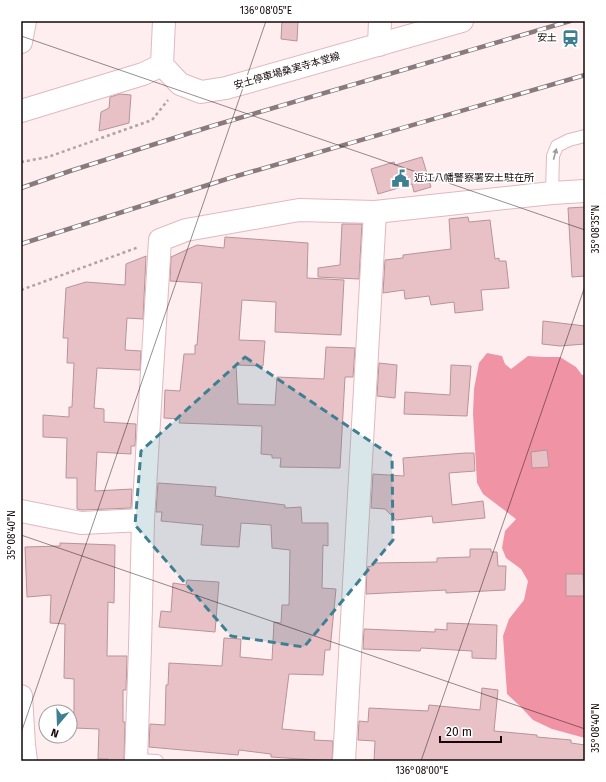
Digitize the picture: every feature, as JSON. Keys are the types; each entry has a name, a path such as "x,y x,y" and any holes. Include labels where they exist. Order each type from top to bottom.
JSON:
{"street":[{"path":"21,42 25,21"},
{"path":"21,110 143,74 162,65 164,21"},
{"path":"379,45 380,21"},
{"name":"安土停車場桑実寺本堂線","path":"162,65 180,84 201,92 226,88 462,21"},
{"path":"143,761 140,655 143,520 160,240 186,230 299,210 375,212 552,193 585,191"},
{"path":"344,761 375,212"},
{"path":"21,511 81,523 143,520"},
{"path":"21,696 24,750"}],"lane":[{"path":"552,193 553,156 557,146 569,140 585,136"}],"path":[{"path":"21,162 48,157 152,120"},
{"path":"21,290 160,240"}],"highlighted area":[{"path":"245,357 392,456 393,540 304,647 231,636 135,525 141,451"}],"shaded area":[{"path":"487,353 502,356 505,364 511,369 528,356 560,357 576,367 582,375 585,375 585,738 552,729 533,720 507,694 503,636 509,619 524,600 528,581 521,569 506,558 502,548 505,531 516,519 483,494 477,483 473,414 474,389 479,363"}],"building":[{"path":"282,21 298,21 297,41 281,39"},
{"path":"120,94 131,95 129,123 99,131 101,112 109,108 110,97"},
{"name":"近江八幡警察署安土駐在所","path":"422,157 431,187 414,192 412,184 378,194 371,169 394,162 395,165"},
{"path":"585,207 585,276 572,277 568,208"},
{"path":"468,217 469,222 490,220 495,259 499,258 499,261 506,261 509,288 481,290 483,310 455,313 454,302 431,305 429,296 405,299 404,290 383,293 385,260 403,258 403,255 451,249 449,219"},
{"path":"342,224 362,224 359,279 318,277 318,268 340,265"},
{"path":"225,237 308,243 307,278 344,280 341,335 275,332 276,302 242,300 239,340 265,341 263,366 236,365 238,404 275,405 277,377 324,379 326,347 355,348 353,377 345,377 340,468 280,467 281,458 272,458 272,455 261,454 262,426 179,423 180,419 164,418 165,390 180,391 184,354 195,354 202,283 170,281 171,257 197,245 224,248"},
{"path":"146,256 143,319 127,318 125,350 141,351 140,370 97,368 94,408 104,409 104,422 136,424 135,446 131,446 131,454 97,452 95,491 132,489 131,508 77,509 77,478 66,478 67,438 43,437 43,415 69,417 69,407 72,407 74,363 67,363 68,338 63,338 66,288 86,282 125,285 126,264"},
{"path":"543,321 585,326 585,344 560,346 542,344"},
{"path":"379,363 397,365 395,398 377,396"},
{"path":"451,365 471,366 467,416 404,414 405,392 450,395"},
{"path":"547,450 549,467 532,468 531,452"},
{"path":"474,453 475,471 449,473 452,505 483,501 485,518 433,523 432,516 396,520 385,509 371,508 373,474 404,476 403,458"},
{"path":"158,483 216,487 215,496 285,505 285,508 301,507 302,523 328,523 328,546 323,545 322,588 336,589 330,650 325,650 323,675 289,674 282,729 315,732 314,740 333,741 332,761 271,757 271,754 239,750 238,755 149,747 150,724 165,725 166,685 168,685 169,663 222,666 224,638 241,639 240,657 272,660 274,622 281,623 282,605 289,605 290,550 272,548 271,525 241,523 239,547 201,545 203,525 161,521 162,512 156,512"},
{"path":"60,543 115,545 114,603 108,602 107,656 127,656 126,690 123,690 123,722 125,722 124,761 108,761 108,759 98,759 99,729 78,728 78,704 74,704 74,679 64,678 65,624 50,623 51,595 27,597 25,547 60,546"},
{"path":"470,549 491,549 491,552 497,552 498,566 506,566 505,590 446,593 446,590 366,594 367,567 372,566 373,563 437,562 437,558 470,557"},
{"path":"566,574 583,574 584,596 566,596"},
{"path":"187,580 219,582 215,632 159,627 161,611 171,612 173,583 186,585"},
{"path":"447,623 497,625 496,659 472,658 472,651 421,648 420,651 363,649 364,629 435,632 435,629 447,630"},
{"path":"482,688 498,690 494,731 571,740 571,743 585,745 585,761 374,761 375,741 358,740 359,721 368,722 369,708 428,711 429,705 480,710"}],"railway":[{"path":"21,188 212,126 570,21"},
{"path":"21,244 230,178 585,75"}],"place":[{"name":"安土","path":"570,38"},
{"name":"近江八幡警察署安土駐在所","path":"401,178"}]}
